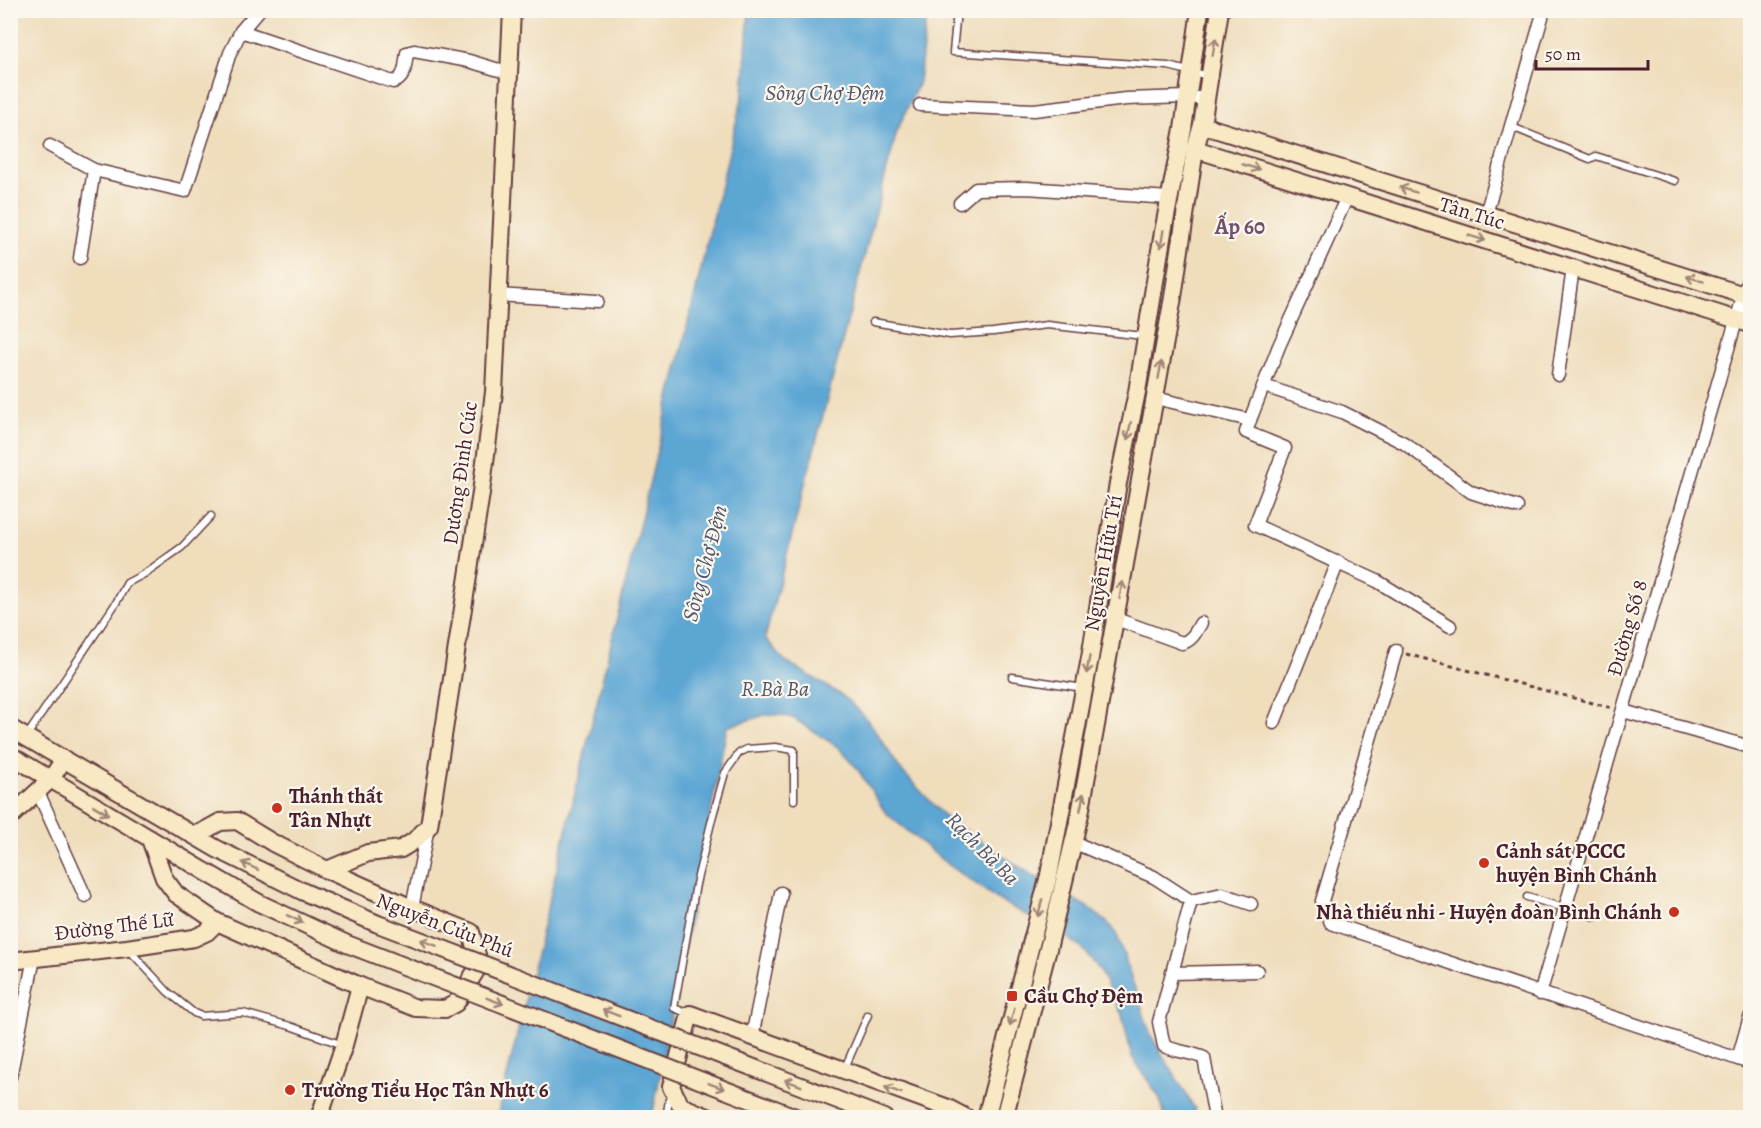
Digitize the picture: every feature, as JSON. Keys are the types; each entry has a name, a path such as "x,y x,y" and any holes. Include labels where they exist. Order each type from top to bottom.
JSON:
{"main road":[{"name":"Dương Đình Cúc","path":"429,826 481,493 494,392 512,10"},
{"name":"Nguyễn Hữu Trí","path":"985,1117 1032,940 1073,842 1116,620 1173,297 1187,147 1184,119 1200,10"},
{"name":"Nguyễn Hữu Trí","path":"1004,1118 1050,945 1057,877 1084,689 1118,483 1147,337 1169,198 1187,147 1202,125 1220,10"},
{"name":"Tân Túc","path":"1202,125 1747,296"},
{"name":"Tân Túc","path":"1187,147 1744,322"},
{"path":"1118,483 1138,489"},
{"name":"Nguyễn Cửu Phú","path":"10,728 217,849 304,892 378,924 884,1118"},
{"path":"10,755 259,903 347,944 798,1118"},
{"path":"10,817 51,779 63,759"},
{"path":"150,839 165,878 176,894 218,921 360,986 416,1008 445,1009 456,1003 477,969 478,959 471,933 327,870 273,843 237,821 220,822 200,833 191,834"},
{"path":"327,870 368,854 401,849 414,841 429,826"},
{"name":"Đường Thế Lữ","path":"10,961 194,938 207,932 218,921"},
{"path":"318,1118 344,1045 360,986"},
{"path":"710,1118 681,1106 671,1087 690,1014 843,1072 948,1108 967,1118"}],"street":[{"path":"50,146 94,170 185,191 230,53 241,31 259,10"},
{"path":"1486,214 1544,10"},
{"path":"241,31 393,81 398,81 402,76 407,53 414,51 469,61 509,73"},
{"path":"920,105 1034,110 1126,99 1187,97 1206,99"},
{"name":"Tân Túc","path":"1184,119 1202,125"},
{"path":"80,258 94,170"},
{"path":"960,202 976,189 986,188 1028,188 1169,198"},
{"path":"1347,197 1279,346 1246,432 1285,448 1255,525 1377,581 1450,626"},
{"path":"1558,375 1573,268"},
{"name":"Đường Số 8","path":"1540,994 1623,711 1744,322 1750,273"},
{"path":"498,295 597,301"},
{"path":"1264,386 1342,412 1404,444 1471,492 1517,507"},
{"path":"1155,398 1250,420"},
{"path":"1274,723 1338,562"},
{"path":"1116,620 1182,642 1187,642 1201,623"},
{"path":"1396,651 1322,901 1331,922 1744,1061 1750,1017"},
{"path":"1623,711 1750,747"},
{"path":"38,792 85,896"},
{"path":"411,908 429,826"},
{"path":"1073,842 1154,877 1191,901 1222,894 1251,903"},
{"path":"753,1037 782,893"},
{"path":"1191,901 1159,1022 1164,1046 1204,1058 1215,1118"},
{"path":"10,1077 34,958"},
{"path":"1172,973 1257,971"}],"lane":[{"path":"957,10 953,52 1168,66 1210,77"},
{"path":"1512,128 1590,159 1596,156 1675,181"},
{"path":"873,322 950,335 1047,325 1147,337"},
{"path":"26,737 127,583 182,548 211,516"},
{"path":"1012,678 1084,689"},
{"path":"690,1014 674,1008 696,884 712,815 725,774 739,753 747,749 776,747 794,750 794,800"},
{"path":"1527,897 1595,917"},
{"path":"127,948 162,986 194,1013 201,1016 243,1013 290,1026 344,1045"},
{"path":"843,1072 868,1015"},
{"path":"666,1118 671,1087"}],"path":[{"path":"1396,651 1623,711"}],"water":[{"name":"Sông Chợ Đệm","path":"749,11 927,11 919,82 897,131 765,638 784,660 843,696 858,710 871,724 900,769 944,816 1024,870 1089,908 1107,922 1117,935 1151,1036 1195,1109 1196,1117 1165,1117 1159,1097 1132,1057 1122,1015 1099,969 1084,950 1064,935 1000,901 942,860 885,812 857,768 838,747 793,718 765,715 727,727 652,1117 497,1118 743,94"}],"place":[{"name":"Thánh thất Tân Nhựt","path":"277,808"},
{"name":"Cảnh sát PCCC huyện Bình Chánh","path":"1484,863"},
{"name":"Nhà thiếu nhi - Huyện đoàn Bình Chánh","path":"1674,912"},
{"name":"Cầu Chợ Đệm","path":"1012,996"},
{"name":"Trường Tiểu Học Tân Nhựt 6","path":"290,1090"}],"district":[{"name":"Ấp 60","path":"1240,226"}],"water label":[{"name":"R.Bà Ba","path":"775,688"},
{"name":"Rạch Bà Ba","path":"983,848"}]}
